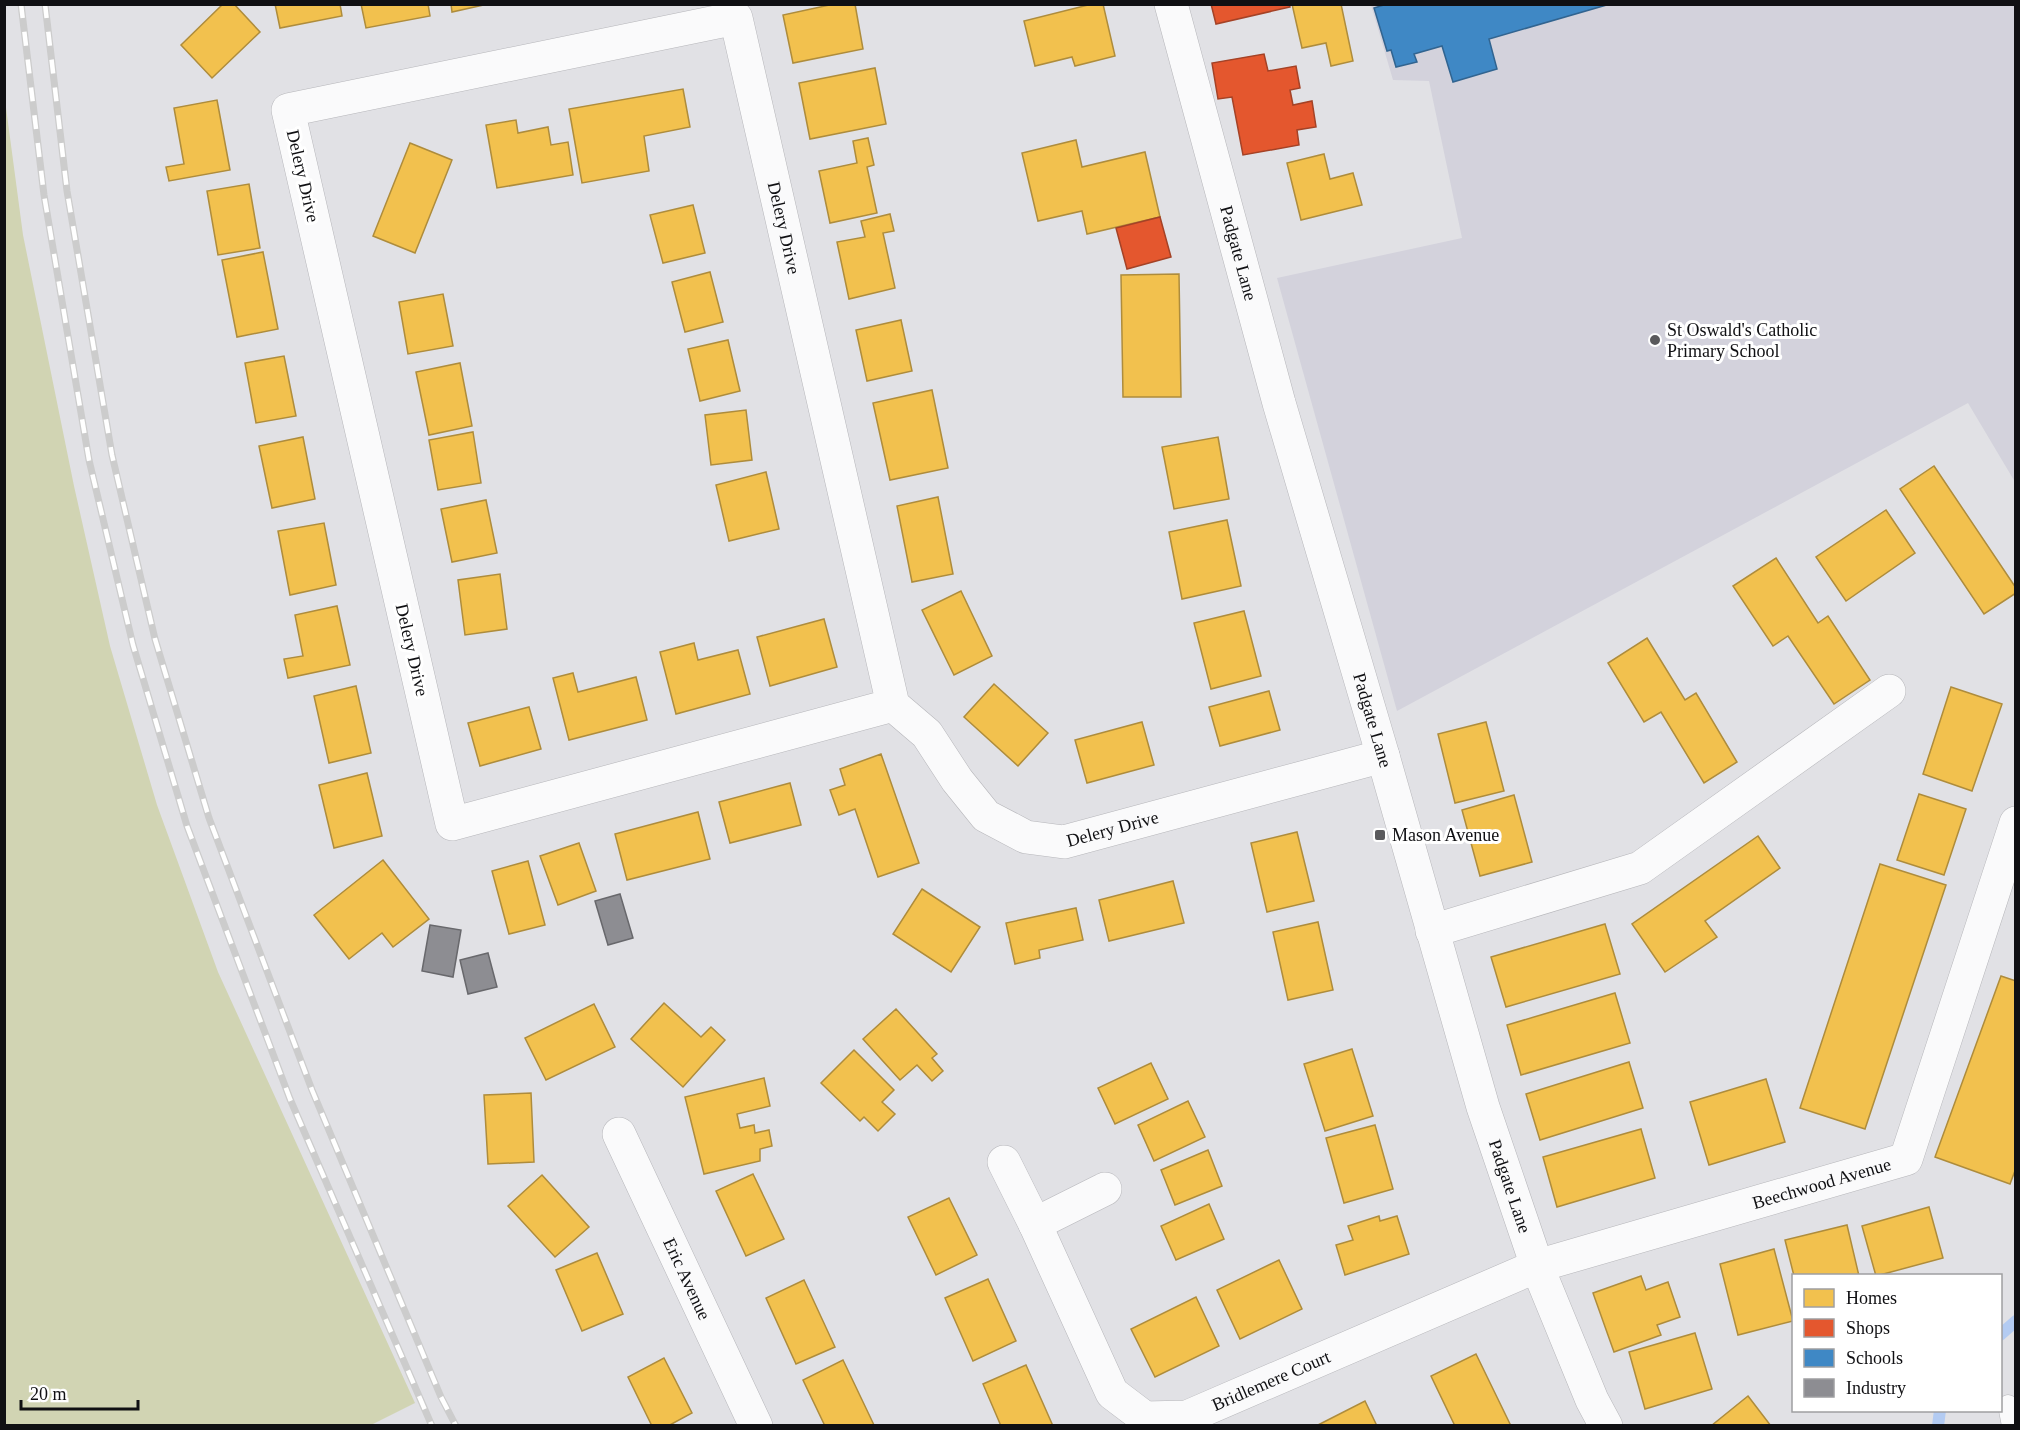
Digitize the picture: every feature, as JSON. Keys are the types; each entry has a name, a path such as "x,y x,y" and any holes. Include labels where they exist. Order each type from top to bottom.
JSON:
{"street":[{"name":"Padgate Lane","path":"1170,4 1279,403 1483,1107 1537,1266 1592,1400 1606,1425"},
{"name":"Delery Drive","path":"893,705 452,824 288,110 736,18 893,705 927,734 957,780 986,816 1026,837 1064,842 1383,756"},
{"path":"1432,931 1640,868 1889,691"},
{"name":"Beechwood Avenue","path":"1537,1266 1906,1159 2016,823"},
{"name":"Eric Avenue","path":"619,1134 756,1425"},
{"name":"Bridlemere Court","path":"1004,1162 1035,1224 1112,1393 1145,1418 1186,1417 1537,1266"},
{"path":"1035,1224 1105,1189"}],"lane":[{"path":"2008,1405 2012,1425"}],"shaded area":[{"name":"St Oswald's Catholic Primary School","path":"1371,5 2015,5 2015,482 1968,403 1397,711 1277,278 1462,238 1429,81 1393,80"}],"green space":[{"path":"5,100 23,235 74,486 110,646 157,805 218,972 415,1403 371,1425 5,1425"}],"building: Homes":[{"path":"223,4 234,4 260,32 212,78 181,45"},
{"path":"275,4 340,4 342,16 280,28"},
{"path":"361,4 428,4 430,16 366,28"},
{"path":"451,4 488,4 452,12"},
{"path":"834,4 855,4 863,49 793,63 783,15"},
{"path":"1092,4 1103,4 1115,56 1075,66 1072,57 1035,66 1024,21"},
{"path":"1292,4 1341,4 1353,61 1331,66 1326,43 1302,48"},
{"path":"875,68 886,124 810,139 799,83"},
{"path":"683,89 690,127 644,136 649,171 582,183 569,109"},
{"path":"217,100 230,170 169,181 166,167 184,164 174,108"},
{"path":"516,120 518,133 548,127 551,145 568,142 573,175 497,188 486,125"},
{"path":"868,138 874,165 867,167 877,213 830,223 819,171 857,163 853,141"},
{"path":"1076,140 1082,167 1145,152 1160,217 1087,234 1082,211 1038,221 1022,153"},
{"path":"410,143 452,160 415,253 373,236"},
{"path":"1324,154 1330,179 1353,173 1362,205 1301,220 1287,163"},
{"path":"249,184 260,248 218,255 207,191"},
{"path":"693,205 705,253 663,263 650,215"},
{"path":"890,214 894,231 883,233 895,288 849,299 837,242 865,237 861,221"},
{"path":"263,252 278,329 237,337 222,260"},
{"path":"710,272 723,322 685,332 672,282"},
{"path":"1179,274 1181,397 1123,397 1121,275"},
{"path":"443,294 453,346 408,354 399,302"},
{"path":"901,320 912,371 867,381 856,330"},
{"path":"728,340 740,391 700,401 688,349"},
{"path":"284,356 296,416 256,423 245,363"},
{"path":"460,363 472,426 429,435 416,372"},
{"path":"932,390 948,468 890,480 873,403"},
{"path":"746,410 752,460 711,465 705,415"},
{"path":"473,432 481,483 438,490 429,440"},
{"path":"303,437 315,499 272,508 259,446"},
{"path":"1218,437 1229,499 1174,509 1162,447"},
{"path":"1934,466 2016,588 2016,593 1984,614 1900,489"},
{"path":"766,472 779,529 729,541 716,485"},
{"path":"938,497 953,574 912,582 897,506"},
{"path":"486,500 497,553 452,562 441,509"},
{"path":"1886,510 1915,553 1846,601 1816,557"},
{"path":"1227,520 1241,586 1182,599 1169,532"},
{"path":"324,523 336,585 290,595 278,531"},
{"path":"1776,558 1818,623 1828,616 1870,680 1834,704 1788,636 1773,646 1733,586"},
{"path":"500,574 507,629 465,635 458,580"},
{"path":"961,591 992,656 954,675 922,610"},
{"path":"337,606 350,665 288,678 284,659 303,656 295,615"},
{"path":"1244,611 1261,676 1211,689 1194,623"},
{"path":"824,619 837,667 770,686 757,637"},
{"path":"1647,638 1685,700 1696,693 1737,762 1704,783 1661,712 1644,722 1608,663"},
{"path":"694,643 698,660 738,650 750,694 676,714 660,652"},
{"path":"573,673 578,692 636,677 647,720 569,740 553,678"},
{"path":"994,684 1048,733 1018,766 964,717"},
{"path":"356,686 371,753 329,763 314,696"},
{"path":"1951,687 2002,704 1972,791 1923,774"},
{"path":"1269,691 1280,730 1220,746 1209,707"},
{"path":"529,707 541,749 480,766 468,723"},
{"path":"1142,722 1154,765 1087,783 1075,740"},
{"path":"1486,722 1504,791 1455,803 1438,734"},
{"path":"881,754 919,863 878,877 855,809 839,815 830,790 845,785 840,769"},
{"path":"367,773 382,836 334,848 319,785"},
{"path":"790,783 801,825 730,843 719,802"},
{"path":"1919,794 1966,809 1944,875 1897,860"},
{"path":"1514,795 1532,862 1480,876 1462,810"},
{"path":"698,812 710,859 627,880 615,834"},
{"path":"1297,832 1314,901 1267,912 1251,843"},
{"path":"1758,836 1780,868 1705,921 1717,937 1665,972 1632,924"},
{"path":"579,843 596,891 558,905 540,856"},
{"path":"383,860 429,919 393,947 382,933 349,959 314,915"},
{"path":"528,861 545,925 509,934 492,871"},
{"path":"1880,864 1946,885 1865,1129 1800,1108"},
{"path":"1173,881 1184,923 1109,941 1099,900"},
{"path":"922,889 980,927 951,972 893,934"},
{"path":"1076,908 1083,940 1039,950 1040,958 1015,964 1006,923"},
{"path":"1318,922 1333,990 1288,1000 1273,932"},
{"path":"1605,924 1620,974 1506,1007 1491,957"},
{"path":"2001,976 2016,981 2016,1168 2010,1184 1935,1157"},
{"path":"1615,993 1630,1043 1521,1075 1507,1025"},
{"path":"664,1003 701,1037 711,1027 725,1040 683,1087 631,1039"},
{"path":"594,1004 615,1047 546,1080 525,1038"},
{"path":"896,1009 937,1054 932,1058 943,1071 932,1081 917,1065 900,1080 863,1039"},
{"path":"1352,1049 1373,1116 1325,1131 1304,1064"},
{"path":"854,1050 894,1090 882,1102 895,1114 878,1131 864,1117 860,1121 821,1083"},
{"path":"1629,1062 1643,1108 1540,1140 1526,1094"},
{"path":"1151,1063 1168,1099 1115,1124 1098,1088"},
{"path":"764,1078 770,1106 737,1114 740,1128 754,1125 755,1133 769,1130 772,1146 760,1149 760,1161 704,1174 685,1097"},
{"path":"1766,1079 1785,1142 1709,1165 1690,1102"},
{"path":"531,1093 534,1162 488,1164 484,1095"},
{"path":"1188,1101 1205,1137 1154,1161 1138,1125"},
{"path":"1375,1125 1393,1189 1344,1203 1326,1138"},
{"path":"1641,1129 1655,1178 1557,1207 1543,1157"},
{"path":"1208,1150 1222,1186 1175,1205 1161,1170"},
{"path":"753,1174 784,1239 746,1256 716,1191"},
{"path":"542,1175 589,1227 555,1257 508,1206"},
{"path":"949,1198 977,1255 936,1275 908,1217"},
{"path":"1209,1204 1224,1239 1176,1260 1161,1226"},
{"path":"1929,1207 1943,1258 1883,1274 1875,1274 1862,1226"},
{"path":"1379,1216 1380,1221 1397,1216 1409,1254 1345,1275 1336,1245 1353,1240 1348,1226"},
{"path":"1847,1225 1859,1274 1794,1274 1785,1240"},
{"path":"1774,1249 1792,1321 1738,1335 1720,1264"},
{"path":"597,1253 623,1314 582,1331 556,1270"},
{"path":"1279,1260 1302,1309 1240,1339 1217,1290"},
{"path":"1641,1276 1646,1290 1668,1282 1680,1317 1657,1325 1661,1335 1614,1352 1593,1293"},
{"path":"988,1279 1016,1341 973,1361 945,1298"},
{"path":"804,1280 835,1347 796,1364 766,1298"},
{"path":"1196,1297 1219,1346 1155,1377 1131,1329"},
{"path":"1695,1333 1712,1389 1645,1409 1629,1352"},
{"path":"1476,1354 1511,1426 1455,1426 1431,1376"},
{"path":"664,1358 692,1413 668,1426 652,1426 628,1377"},
{"path":"843,1360 873,1426 825,1426 803,1380"},
{"path":"1026,1365 1053,1426 1001,1426 983,1384"},
{"path":"1748,1396 1771,1426 1711,1426"},
{"path":"1365,1401 1377,1426 1316,1426"}],"building: Shops":[{"path":"1211,4 1289,4 1290,7 1216,24"},
{"path":"1264,54 1268,71 1296,66 1300,88 1290,90 1293,105 1312,101 1316,127 1297,130 1299,145 1243,155 1232,97 1218,99 1212,63"},
{"path":"1160,217 1171,257 1127,269 1116,228"}],"building: Schools":[{"path":"1387,4 1610,4 1489,39 1497,69 1453,82 1442,46 1414,54 1417,62 1396,67 1391,50 1387,51 1374,8"}],"building: Industry":[{"path":"620,894 633,938 608,945 595,901"},
{"path":"430,925 461,930 453,977 422,971"},
{"path":"488,953 497,987 468,994 460,960"}],"waterway":[{"path":"2002,1333 2016,1321"},
{"path":"1938,1426 1940,1412"}],"railway":[{"path":"21,4 44,195 89,460 133,645 187,826 290,1099 432,1426"},
{"path":"45,4 67,191 112,455 155,639 209,818 312,1090 441,1397 456,1426"}],"place":[{"name":"St Oswald's Catholic Primary School","path":"1655,340"},
{"name":"Mason Avenue","path":"1380,835"}]}
